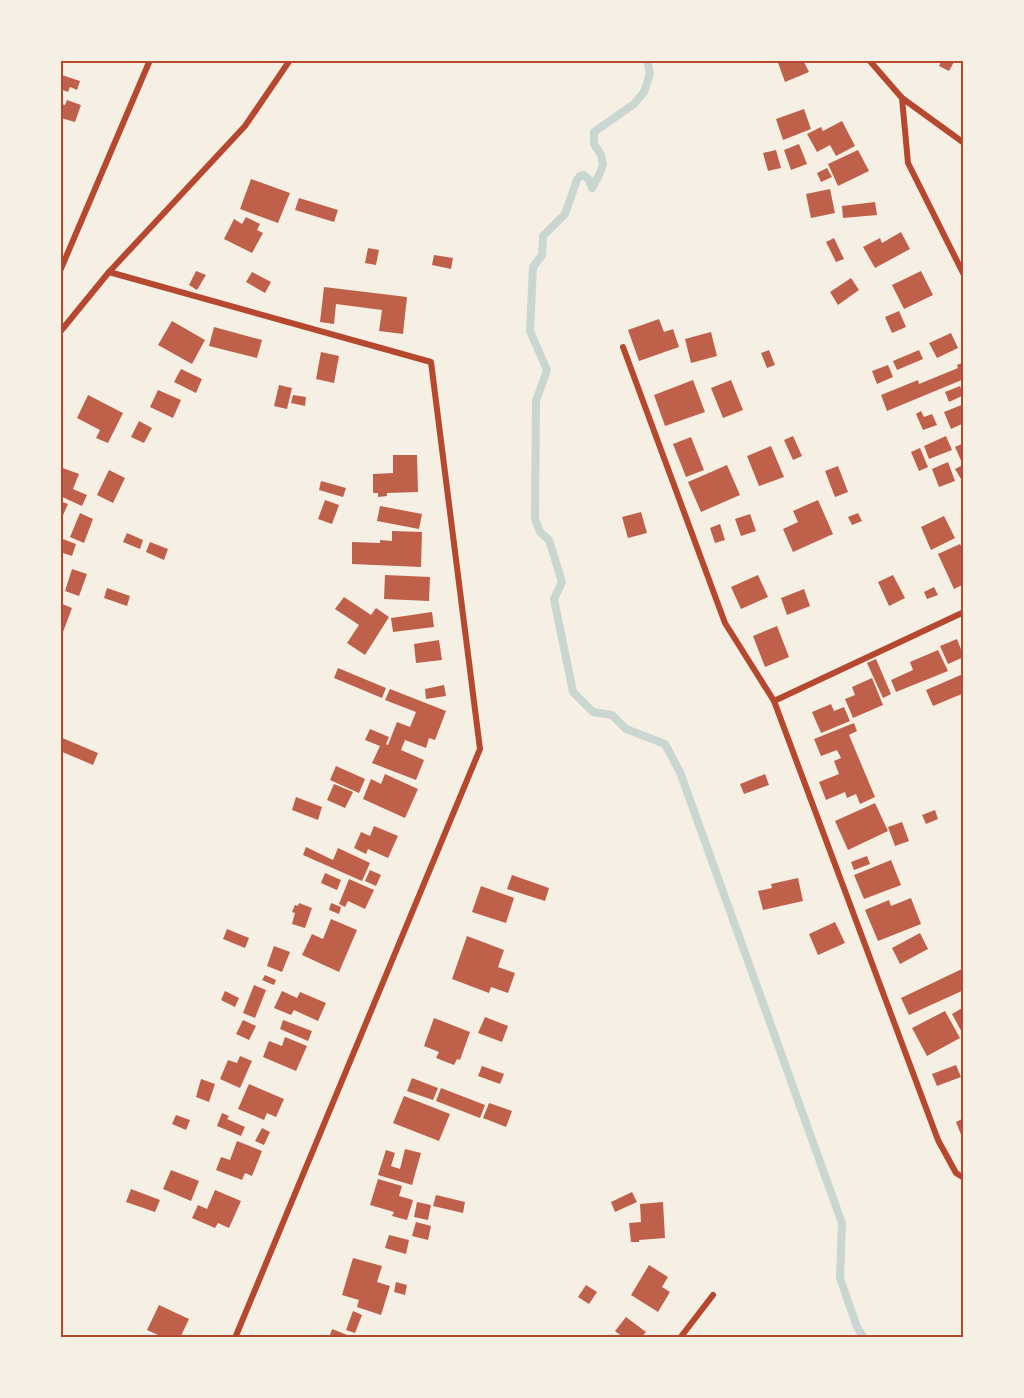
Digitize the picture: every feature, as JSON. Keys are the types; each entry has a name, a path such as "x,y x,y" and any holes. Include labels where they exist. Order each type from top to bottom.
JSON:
{"street":[{"path":"60,271 150,60"},
{"path":"60,332 109,272 245,126 290,60"},
{"path":"869,60 902,98 964,143"},
{"path":"902,98 908,163 964,274"},
{"path":"109,272 431,363 480,748 236,1338"},
{"path":"622,347 725,623 774,701 938,1140 956,1173 964,1178"},
{"path":"774,701 964,612"},
{"path":"680,1338 713,1295"}],"building":[{"path":"777,60 803,60 809,72 785,82"},
{"path":"942,60 955,60 949,71 939,66"},
{"path":"62,75 80,81 77,90 70,87 68,92 60,89"},
{"path":"67,100 81,105 75,122 61,118 63,110 60,109"},
{"path":"804,109 811,129 783,140 776,119"},
{"path":"842,121 855,146 836,156 830,145 817,152 807,134 821,127 823,131"},
{"path":"799,144 807,164 791,170 784,150"},
{"path":"776,150 781,168 768,171 763,153"},
{"path":"858,150 869,171 838,186 828,164"},
{"path":"827,168 832,177 821,182 817,173"},
{"path":"251,179 290,193 278,223 240,209"},
{"path":"830,189 835,213 811,218 806,194"},
{"path":"299,198 338,210 334,222 295,210"},
{"path":"875,202 877,215 843,218 842,206"},
{"path":"246,217 260,224 257,230 263,233 252,253 224,239 234,219 242,224"},
{"path":"901,232 910,249 875,268 863,247 880,238 882,243"},
{"path":"834,238 844,259 836,262 826,242"},
{"path":"368,248 379,250 376,265 365,263"},
{"path":"434,255 453,258 451,269 432,265"},
{"path":"196,271 206,275 197,290 189,285"},
{"path":"921,271 933,295 904,309 892,285"},
{"path":"252,272 271,282 265,293 246,282"},
{"path":"851,278 859,290 838,305 830,292"},
{"path":"324,287 407,297 403,334 379,331 382,310 336,304 334,324 320,322"},
{"path":"899,311 906,327 892,333 885,317"},
{"path":"659,319 664,332 673,329 679,347 639,361 628,330"},
{"path":"172,321 205,340 192,364 158,345"},
{"path":"214,327 262,340 257,358 209,346"},
{"path":"711,332 717,356 691,363 685,339"},
{"path":"951,333 958,348 937,358 929,343"},
{"path":"769,350 775,365 767,368 761,353"},
{"path":"919,350 923,359 897,370 893,361"},
{"path":"321,352 339,356 334,383 316,379"},
{"path":"964,362 964,379 887,411 881,395 918,380 919,384 958,368 957,365"},
{"path":"888,365 893,377 877,384 872,371"},
{"path":"181,369 202,379 196,393 174,382"},
{"path":"693,380 705,412 665,426 654,395"},
{"path":"731,380 743,410 723,418 711,388"},
{"path":"279,385 292,388 287,409 274,406"},
{"path":"960,386 964,395 949,402 945,392"},
{"path":"158,390 181,400 173,418 150,407"},
{"path":"88,395 123,413 108,443 96,438 100,430 77,418"},
{"path":"293,395 306,397 305,406 291,403"},
{"path":"964,404 964,423 951,429 944,412"},
{"path":"921,411 924,417 932,414 937,425 923,430 916,414"},
{"path":"139,421 152,428 144,443 131,437"},
{"path":"793,436 802,456 793,460 784,440"},
{"path":"946,436 952,450 929,459 924,446"},
{"path":"691,437 704,470 686,477 673,444"},
{"path":"964,443 964,478 961,479 955,469 963,465 955,447"},
{"path":"771,446 784,477 759,486 747,456"},
{"path":"920,448 928,467 919,471 911,452"},
{"path":"393,455 417,455 418,492 387,493 387,496 378,497 378,493 373,493 373,474 393,473"},
{"path":"948,462 955,481 939,487 932,469"},
{"path":"727,465 740,495 701,512 688,482"},
{"path":"838,466 848,492 835,497 825,471"},
{"path":"60,467 79,474 73,489 87,495 82,506 60,496"},
{"path":"109,470 125,478 113,503 97,495"},
{"path":"321,481 346,488 343,497 319,490"},
{"path":"325,500 339,505 332,524 318,519"},
{"path":"818,500 833,534 793,552 783,529 798,522 793,511"},
{"path":"60,501 68,504 60,522"},
{"path":"380,506 422,514 419,529 377,521"},
{"path":"641,512 647,533 628,538 622,517"},
{"path":"80,513 93,519 84,543 70,537"},
{"path":"858,513 862,521 852,525 848,517"},
{"path":"750,514 756,531 741,536 735,519"},
{"path":"944,516 955,538 931,550 921,527"},
{"path":"720,524 725,540 715,543 710,528"},
{"path":"392,531 422,532 421,567 352,564 352,542 392,541"},
{"path":"127,533 143,540 140,549 123,542"},
{"path":"60,538 76,544 72,556 60,552"},
{"path":"150,542 168,549 164,560 146,552"},
{"path":"960,544 964,552 964,584 954,589 938,554"},
{"path":"72,569 87,574 79,596 65,591"},
{"path":"385,575 430,577 429,601 384,599"},
{"path":"758,575 768,597 741,609 731,587"},
{"path":"893,575 905,598 889,606 878,582"},
{"path":"934,587 938,595 927,599 924,592"},
{"path":"107,588 130,596 127,606 104,598"},
{"path":"804,589 810,606 787,615 781,598"},
{"path":"344,597 371,615 376,608 389,617 365,655 347,643 359,625 335,609"},
{"path":"60,603 72,608 63,632 60,631"},
{"path":"432,612 434,627 393,632 391,618"},
{"path":"777,626 789,657 765,667 753,636"},
{"path":"957,639 964,657 948,664 940,646"},
{"path":"439,640 442,660 416,663 414,644"},
{"path":"938,650 948,671 896,692 891,680 913,670 910,662"},
{"path":"876,659 891,694 883,698 867,663"},
{"path":"338,668 386,688 382,698 334,678"},
{"path":"963,674 964,693 933,706 926,690"},
{"path":"872,678 883,705 853,718 845,699 855,695 852,687"},
{"path":"444,685 446,696 426,699 425,689"},
{"path":"390,689 446,711 435,740 429,738 426,748 405,740 401,750 424,760 416,780 372,763 380,746 365,740 370,729 389,737 386,744 388,745 397,722 410,727 416,712 385,700"},
{"path":"831,704 834,711 844,707 850,721 821,733 812,712"},
{"path":"854,723 857,731 849,735 875,797 860,804 856,794 847,798 845,792 826,800 819,782 839,774 834,761 841,758 837,750 821,756 814,739"},
{"path":"60,737 98,753 93,765 60,751"},
{"path":"336,766 365,779 359,793 330,780"},
{"path":"385,774 418,789 405,818 363,799 371,779 381,784"},
{"path":"765,774 769,785 744,794 740,784"},
{"path":"334,784 353,792 345,808 327,800"},
{"path":"296,797 322,807 318,820 292,810"},
{"path":"875,803 888,831 848,850 835,821"},
{"path":"935,810 938,819 926,824 922,815"},
{"path":"902,822 909,841 895,846 888,827"},
{"path":"374,826 398,836 388,858 368,849 366,854 354,848 361,832 370,836"},
{"path":"306,847 333,860 338,848 370,863 362,881 303,855"},
{"path":"867,856 870,864 854,870 851,862"},
{"path":"891,860 901,885 864,899 854,875"},
{"path":"370,870 381,875 376,886 365,881"},
{"path":"325,873 341,880 337,890 321,883"},
{"path":"512,875 549,888 545,901 507,889"},
{"path":"798,878 803,901 763,910 758,891 772,888 771,884"},
{"path":"349,879 374,890 365,909 348,901 345,907 339,904"},
{"path":"481,886 514,898 506,923 472,912"},
{"path":"911,898 921,924 878,941 865,910 889,900 891,906"},
{"path":"299,903 312,908 305,928 292,924 295,913 292,912 295,905 298,906"},
{"path":"331,903 341,907 339,914 329,910"},
{"path":"331,919 357,930 339,972 302,955 312,934 323,939"},
{"path":"835,922 845,943 818,955 809,934"},
{"path":"227,929 249,938 245,948 223,939"},
{"path":"920,933 928,949 900,964 892,948"},
{"path":"467,936 504,950 498,967 515,973 508,993 491,987 489,993 452,979"},
{"path":"274,946 290,952 282,972 267,966"},
{"path":"964,968 964,990 909,1015 901,998"},
{"path":"265,975 276,980 274,985 262,980"},
{"path":"254,985 266,990 255,1018 243,1013"},
{"path":"225,991 239,998 235,1007 221,1000"},
{"path":"282,991 297,998 300,992 326,1003 318,1021 294,1010 291,1015 274,1008"},
{"path":"964,1007 964,1036 952,1014"},
{"path":"945,1011 960,1038 927,1056 912,1028"},
{"path":"485,1017 508,1026 502,1042 478,1033"},
{"path":"434,1018 470,1032 460,1060 457,1059 454,1065 436,1058 439,1052 424,1046"},
{"path":"243,1020 256,1026 249,1040 236,1034"},
{"path":"283,1020 312,1031 308,1041 280,1029"},
{"path":"285,1037 307,1046 296,1071 263,1057 269,1041 282,1046"},
{"path":"240,1056 252,1061 240,1088 220,1079 228,1060 237,1063"},
{"path":"956,1065 961,1077 937,1086 932,1074"},
{"path":"482,1066 504,1074 500,1084 478,1076"},
{"path":"412,1078 438,1088 433,1100 407,1091"},
{"path":"201,1079 215,1084 209,1102 196,1097"},
{"path":"249,1084 284,1099 276,1117 267,1113 264,1120 238,1109"},
{"path":"441,1088 485,1105 480,1118 436,1101"},
{"path":"404,1096 450,1114 439,1141 393,1123"},
{"path":"489,1103 512,1111 506,1127 483,1118"},
{"path":"222,1113 229,1116 227,1119 245,1127 241,1136 217,1126"},
{"path":"176,1115 190,1120 186,1130 172,1124"},
{"path":"964,1118 964,1142 956,1122"},
{"path":"262,1128 270,1132 264,1145 255,1141"},
{"path":"237,1141 262,1151 252,1176 245,1173 242,1180 216,1170 221,1157 230,1160"},
{"path":"405,1149 421,1153 412,1185 378,1175 386,1150 395,1153 391,1166 400,1169"},
{"path":"171,1170 199,1181 191,1201 163,1189"},
{"path":"378,1179 402,1186 399,1196 413,1200 407,1220 392,1216 394,1212 370,1205"},
{"path":"131,1189 160,1200 155,1212 126,1202"},
{"path":"215,1190 241,1201 229,1228 218,1223 215,1228 192,1218 198,1205 207,1209"},
{"path":"632,1192 637,1202 615,1212 611,1202"},
{"path":"436,1195 465,1202 463,1213 433,1206"},
{"path":"417,1202 431,1205 428,1220 414,1217"},
{"path":"663,1202 665,1238 631,1242 629,1223 641,1222 640,1204"},
{"path":"416,1222 431,1226 428,1240 412,1236"},
{"path":"389,1235 409,1240 406,1254 385,1248"},
{"path":"353,1258 382,1266 377,1282 390,1286 381,1315 357,1307 359,1300 342,1295"},
{"path":"649,1265 668,1277 662,1287 670,1292 658,1312 631,1295"},
{"path":"396,1282 407,1285 405,1295 394,1292"},
{"path":"586,1285 597,1292 589,1304 578,1297"},
{"path":"159,1305 189,1319 180,1338 165,1338 147,1330"},
{"path":"353,1311 362,1315 355,1333 346,1330"},
{"path":"626,1317 646,1332 641,1338 624,1338 615,1331"},
{"path":"332,1329 355,1338 329,1338"}],"waterway":[{"path":"647,60 650,74 644,92 634,104 594,132 594,144 601,155 603,164 592,188 589,180 584,175 580,176 565,214 543,236 542,255 533,267 530,331 547,370 536,401 535,519 540,532 549,540 562,582 554,599 573,692 593,712 612,715 626,729 665,744 680,772 842,1223 840,1278 857,1327 864,1338"}]}
